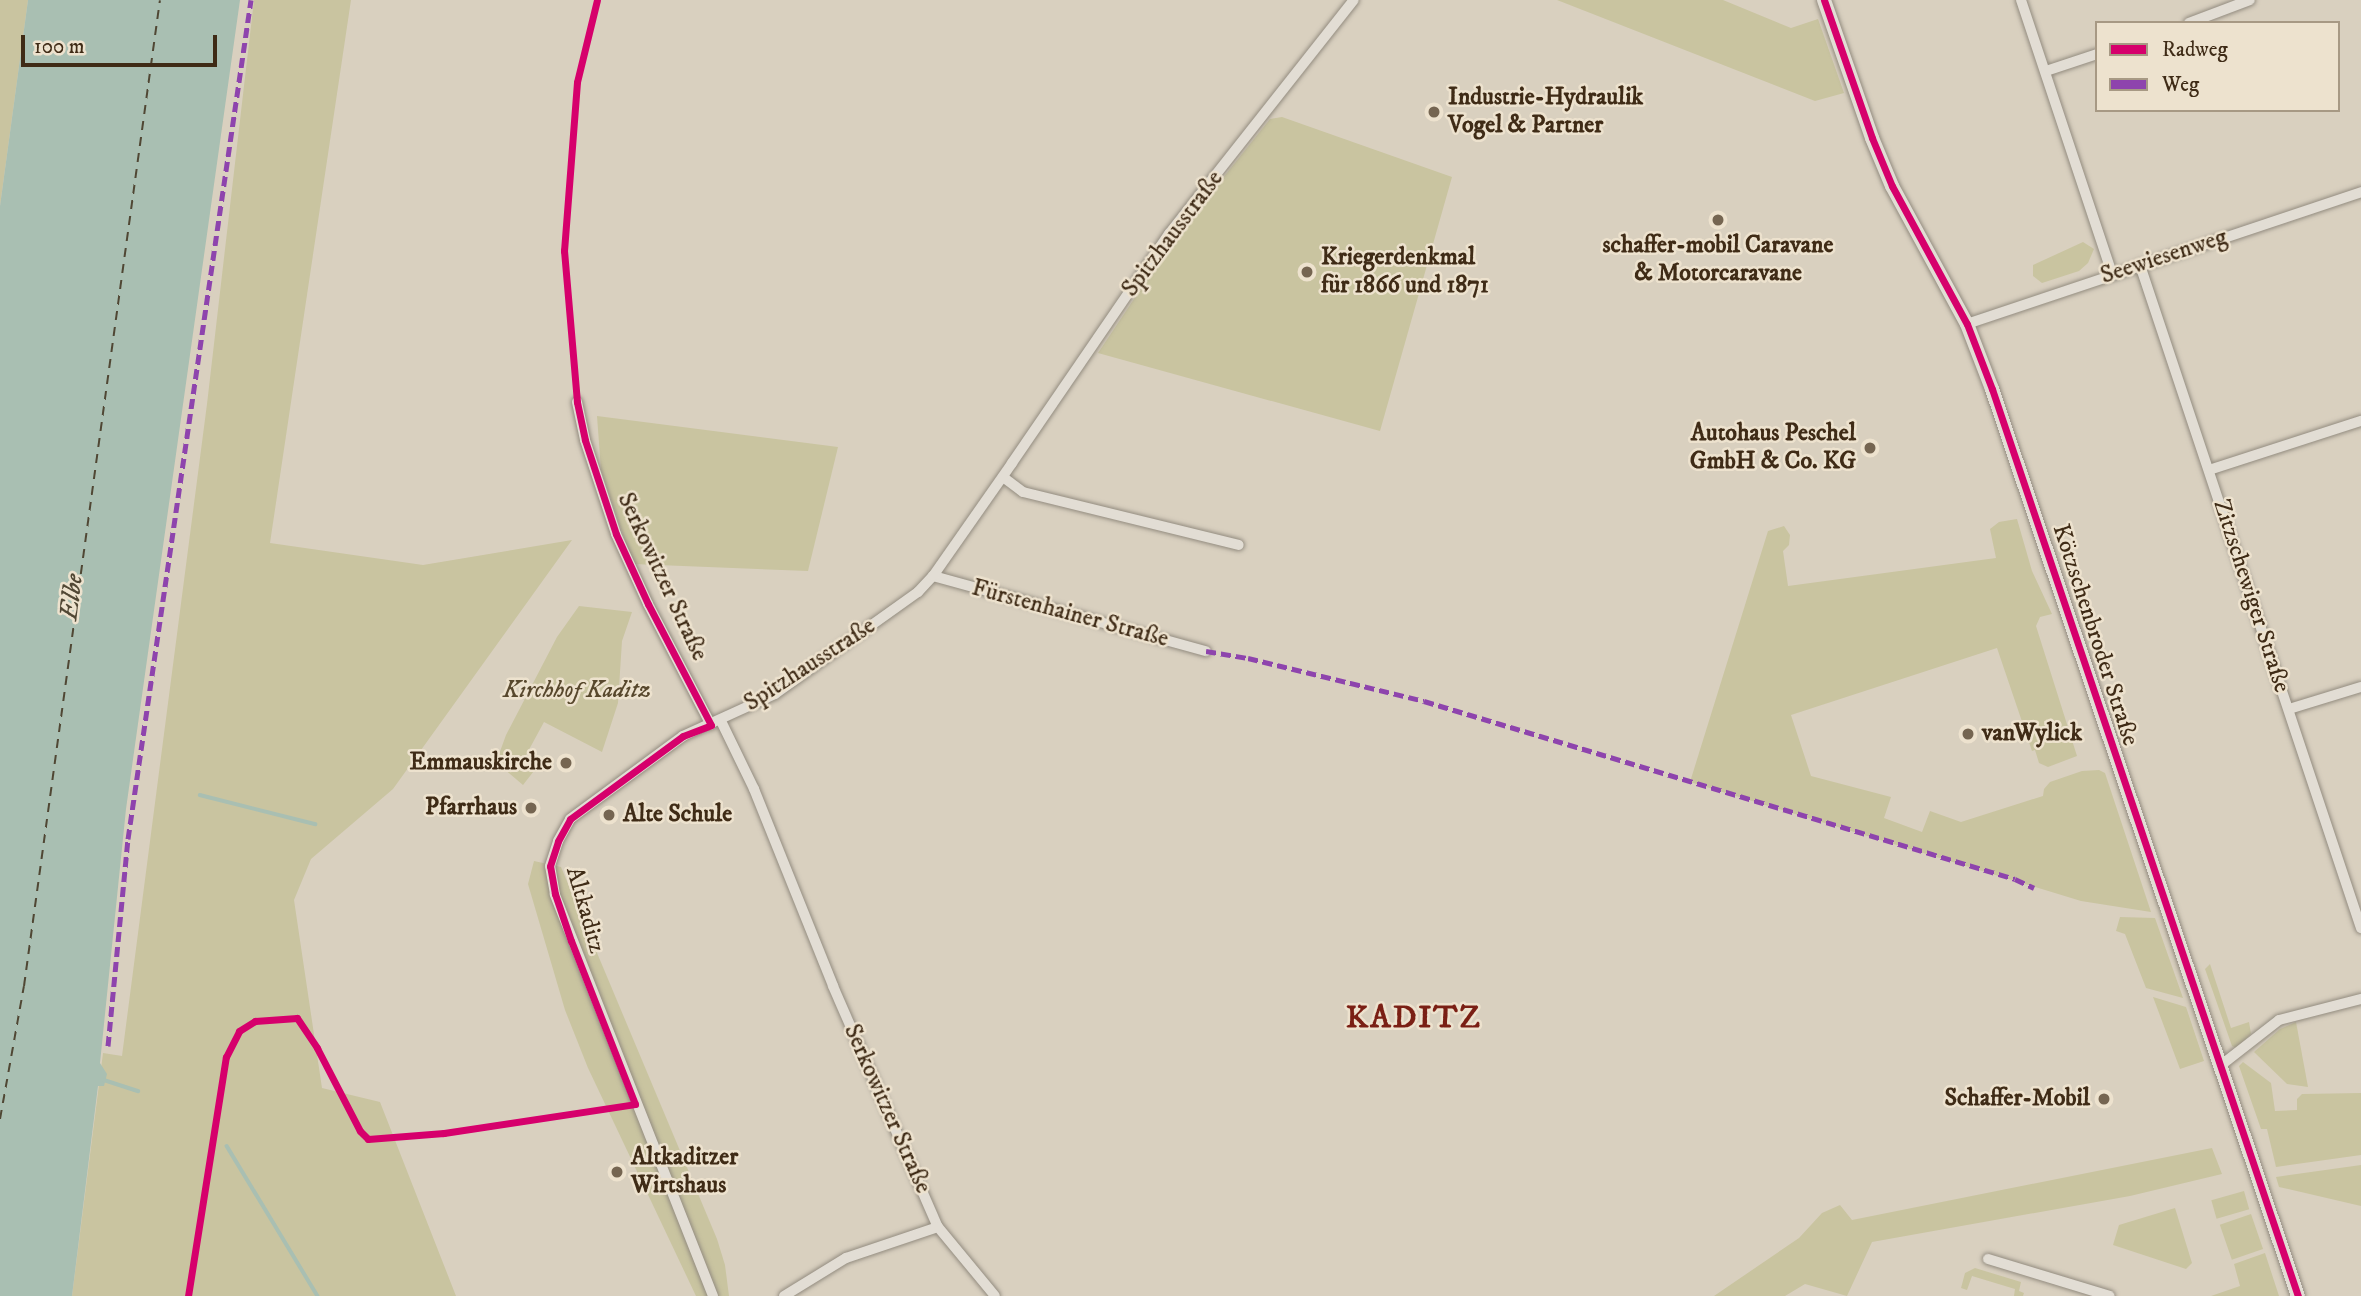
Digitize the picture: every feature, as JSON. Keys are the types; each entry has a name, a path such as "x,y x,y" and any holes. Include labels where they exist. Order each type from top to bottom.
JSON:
{"street":[{"name":"Spitzhausstraße","path":"716,723 802,677 918,592 933,576 1169,234 1354,0"},
{"name":"Kötzschenbroder Straße","path":"1824,0 1872,138 1892,186 1967,324 1992,389 2298,1296"},
{"path":"2021,0 2112,274"},
{"path":"2194,21 2250,0"},
{"path":"2046,71 2095,55"},
{"name":"Seewiesenweg","path":"1967,324 2361,192"},
{"name":"Zitzschewiger Straße","path":"2140,265 2361,928"},
{"name":"Serkowitzer Straße","path":"577,402 585,440 616,534 648,604 754,789 833,986 939,1227 995,1296"},
{"path":"2209,470 2361,421"},
{"path":"1003,477 1023,492 1239,545"},
{"name":"Fürstenhainer Straße","path":"933,576 1206,651"},
{"path":"2289,709 2361,687"},
{"name":"Altkaditz","path":"713,1296 571,941 555,894 550,866 558,841 570,819 683,736 716,723"},
{"path":"2220,1066 2279,1020 2361,999"},
{"path":"784,1296 846,1258 939,1227"},
{"path":"1988,1259 2072,1291 2110,1296"}],"green space":[{"path":"0,0 28,0 0,206"},
{"path":"254,0 351,0 270,543 423,565 572,540 393,789 311,859 294,900 322,1088 380,1102 456,1296 72,1296 103,1053 122,1056 207,404"},
{"path":"1557,0 1723,0 1791,28 1818,19 1844,93 1815,101"},
{"path":"1282,117 1452,177 1380,431 1098,353 1174,239 1270,119"},
{"path":"2083,242 2094,249 2088,263 2079,271 2042,283 2033,276 2033,265"},
{"path":"597,416 838,447 808,571 633,564 601,470"},
{"path":"2017,519 2032,571 2052,614 2040,617 2036,626 2077,756 2048,767 2039,763 2035,750 2032,751 1997,648 1791,715 1811,776 1891,797 1884,818 1922,832 1930,811 1961,822 2043,796 2044,789 2050,782 2082,771 2099,770 2105,773 2151,912 2081,901 1690,782 1768,531 1784,526 1790,535 1789,545 1783,551 1788,586 1996,558 1990,529 1999,522"},
{"name":"Kirchhof Kaditz","path":"579,606 632,612 622,641 618,703 602,752 544,722 525,757 537,767 523,785 497,763 498,757 506,735 557,637"},
{"path":"534,861 561,867 717,1239 725,1265 729,1296 696,1296 588,1068 565,1010 528,884"},
{"path":"2120,917 2155,918 2183,998 2146,988 2125,934 2116,931"},
{"path":"2210,964 2231,1028 2249,1022 2251,1034 2236,1048 2232,1046 2205,969"},
{"path":"2153,997 2186,1007 2204,1061 2180,1069"},
{"path":"2296,1022 2308,1087 2287,1084 2254,1052 2280,1029"},
{"path":"2243,1062 2271,1083 2275,1111 2297,1110 2297,1099 2302,1094 2361,1093 2361,1155 2276,1167 2267,1129 2261,1129 2239,1066"},
{"path":"2212,1148 2222,1174 2130,1196 1872,1242 1847,1296 1805,1284 1785,1296 1714,1296 1799,1238 1822,1213 1840,1205 1852,1220"},
{"path":"2361,1165 2361,1206 2279,1187 2276,1177"},
{"path":"2244,1191 2249,1209 2217,1219 2211,1200"},
{"path":"2175,1208 2192,1263 2186,1269 2113,1245 2119,1225"},
{"path":"2251,1214 2263,1249 2232,1260 2220,1225"},
{"path":"2265,1253 2279,1296 2211,1296 2240,1286 2234,1264"},
{"path":"1975,1268 2021,1282 2019,1291 2024,1293 2023,1296 2014,1296 2015,1289 1972,1276 1967,1290 1961,1288 1965,1273"}],"water":[{"name":"Elbe","path":"28,0 240,0 126,809 100,1063 107,1074 104,1086 98,1086 72,1296 0,1296 0,206"}],"waterway":[{"path":"200,795 315,824"},
{"path":"104,1080 138,1091"},
{"path":"227,1146 318,1296"}],"ferry route":[{"path":"0,1119 24,986 160,0"}],"marked path":[{"path":"108,1046 128,839 251,0"},
{"path":"1206,651 1248,658 1424,701 2015,879 2034,888"}],"cycle path":[{"path":"188,1296 226,1057 239,1031 255,1021 297,1018 317,1048 360,1131 368,1139 444,1133 635,1104 571,941 555,894 550,866 558,841 570,819 683,736 711,725 648,604 616,534 585,440 577,402 564,251 577,82 597,0"},
{"path":"1824,0 1872,138 1892,186 1967,324 1992,389 2298,1296"}],"place":[{"name":"Industrie-Hydraulik Vogel & Partner","path":"1434,112"},
{"name":"schaffer-mobil Caravane & Motorcaravane","path":"1718,220"},
{"name":"Kriegerdenkmal für 1866 und 1871","path":"1307,272"},
{"name":"Autohaus Peschel GmbH & Co. KG","path":"1870,448"},
{"name":"vanWylick","path":"1968,734"},
{"name":"Emmauskirche","path":"566,763"},
{"name":"Pfarrhaus","path":"531,808"},
{"name":"Alte Schule","path":"609,815"},
{"name":"Schaffer-Mobil","path":"2104,1099"},
{"name":"Altkaditzer Wirtshaus","path":"617,1172"}],"district":[{"name":"KADITZ","path":"1414,1018"}]}
